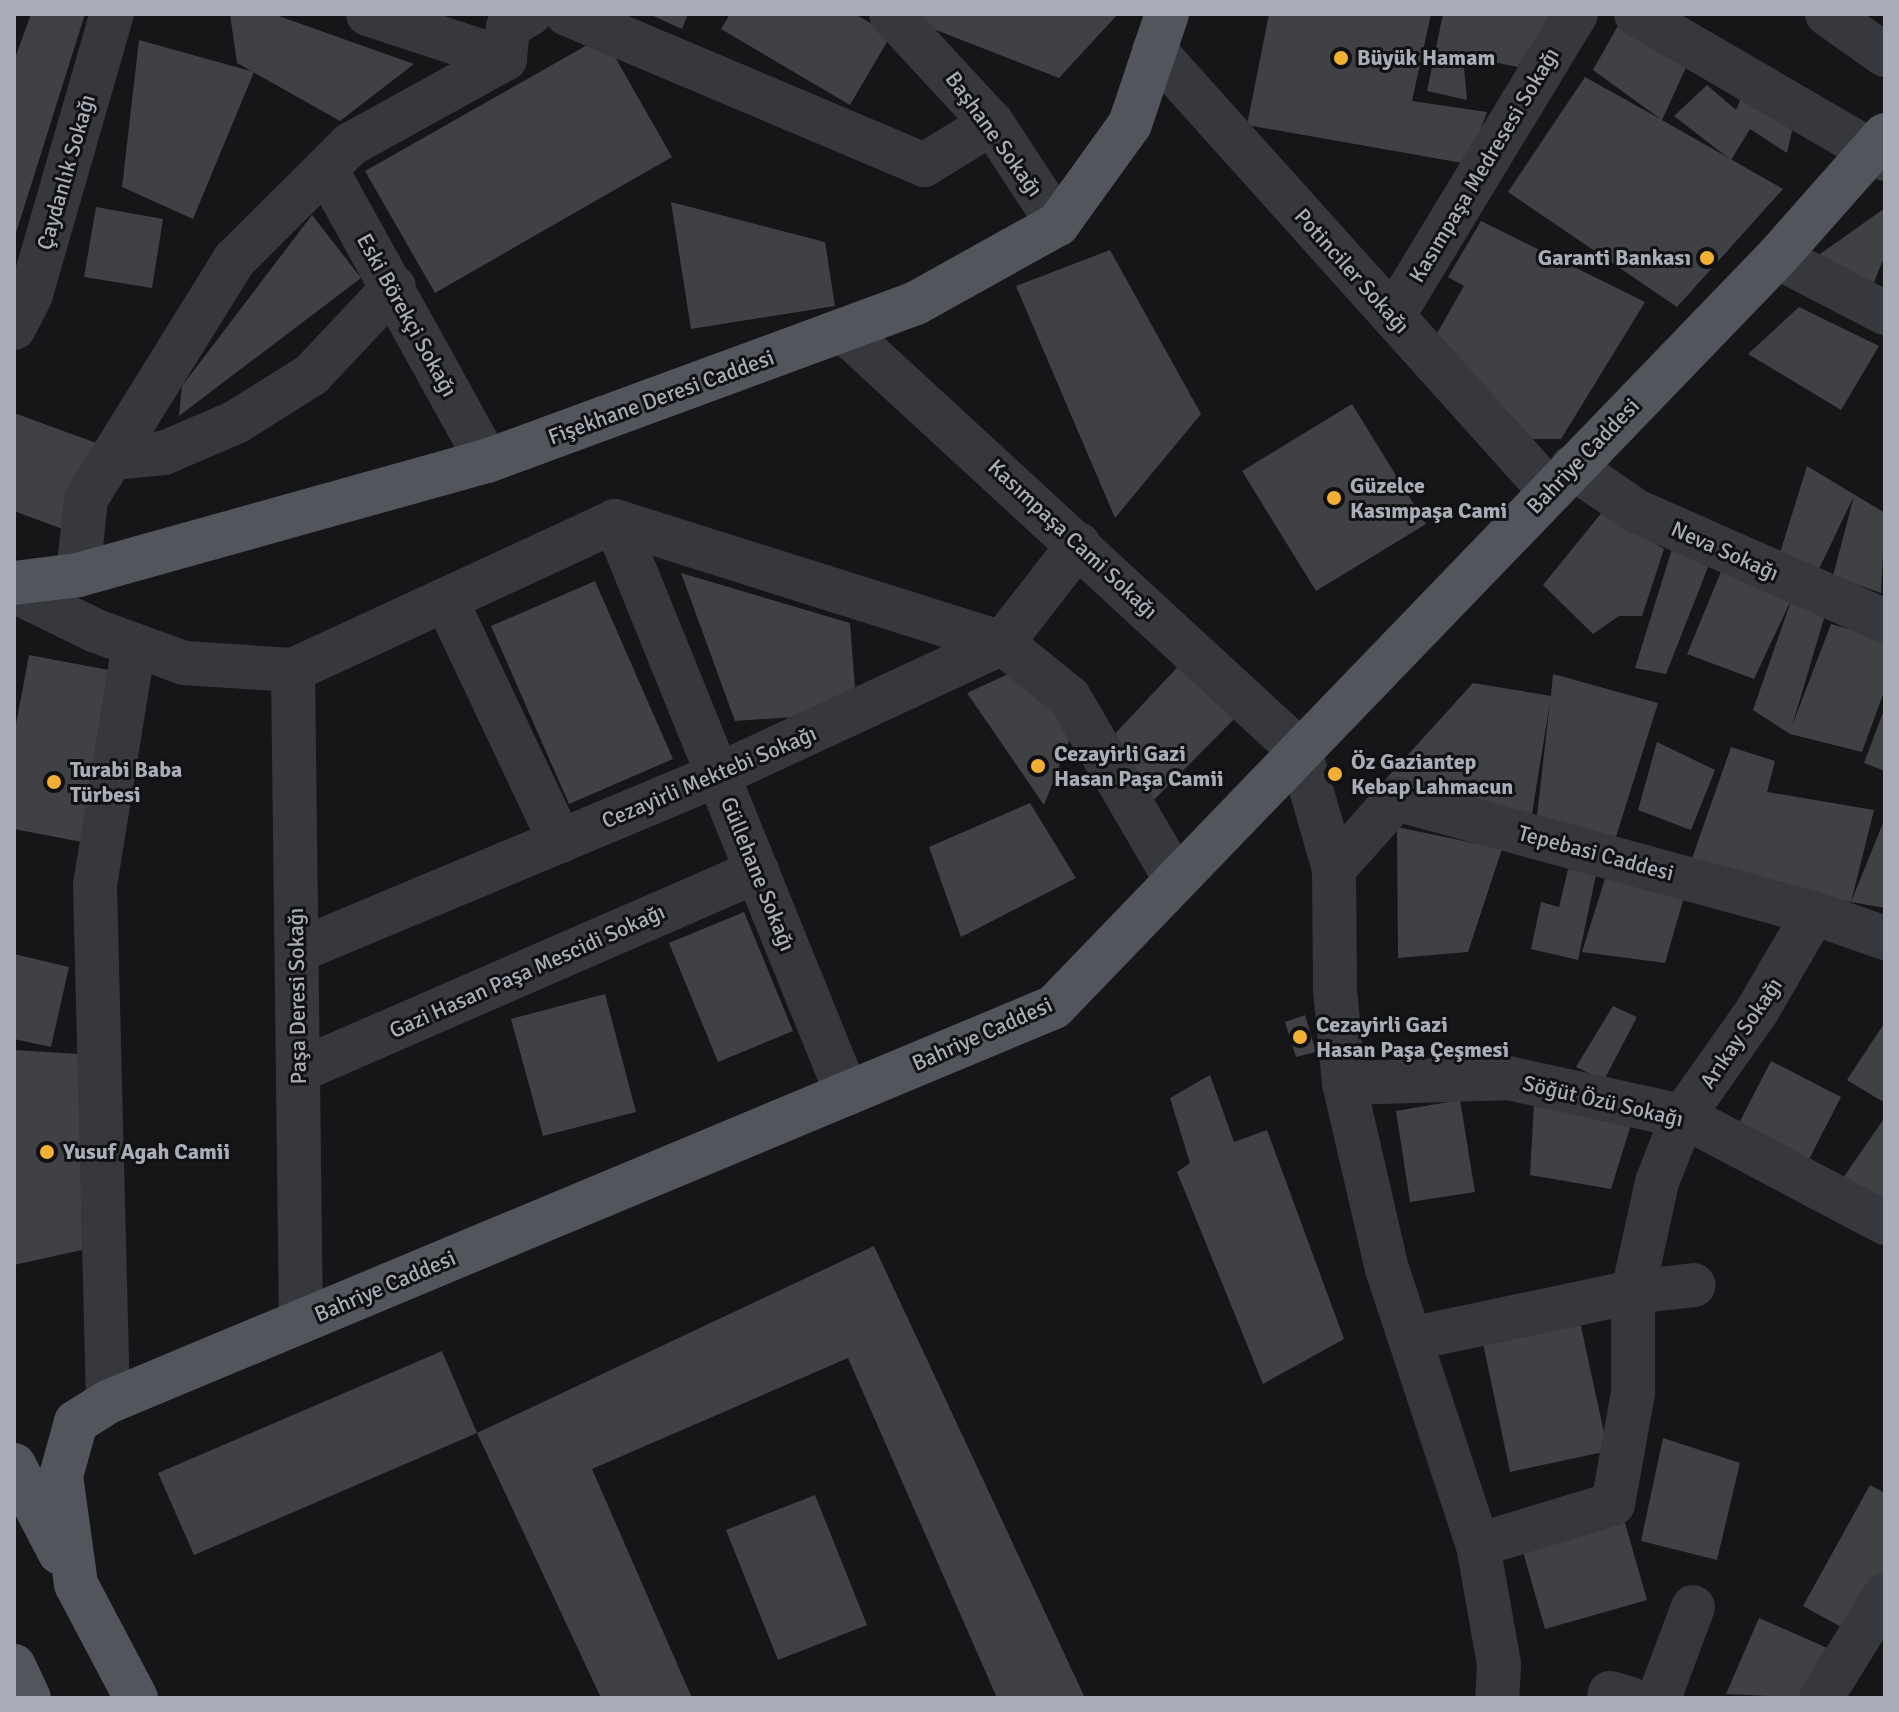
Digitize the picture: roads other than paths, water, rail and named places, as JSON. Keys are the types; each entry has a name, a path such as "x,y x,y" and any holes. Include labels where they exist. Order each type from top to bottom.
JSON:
{"main road":[{"name":"Fişekhane Deresi Caddesi","path":"14,583 78,575 487,461 916,303 1058,224 1130,124 1160,32"},
{"name":"Bahriye Caddesi","path":"136,1698 76,1584 61,1476 76,1422 108,1402 1054,1007 1880,149"},
{"path":"14,1465 76,1584"},
{"path":"14,1666 29,1698"}],"street":[{"name":"Çaydanlık Sokağı","path":"14,328 31,294 112,14"},
{"path":"368,14 505,59"},
{"path":"505,59 508,27 530,14"},
{"path":"567,14 924,165 992,123"},
{"name":"Başhane Sokağı","path":"891,14 992,123 1058,224"},
{"name":"Kasımpaşa Medresesi Sokağı","path":"1393,316 1576,14"},
{"path":"1636,14 1880,149"},
{"path":"1827,14 1885,55"},
{"name":"Potinciler Sokağı","path":"1160,32 1393,316 1561,479"},
{"path":"78,575 86,499 234,260 351,144 505,59"},
{"name":"Eski Börekçi Sokağı","path":"326,169 394,287 487,461"},
{"path":"1777,257 1885,313"},
{"path":"112,458 164,453 236,422 311,375 394,287"},
{"name":"Kasımpaşa Cami Sokağı","path":"843,330 1079,544 1300,751"},
{"name":"Neva Sokağı","path":"1561,479 1885,621"},
{"path":"14,591 134,645 184,663 293,670 615,521 1002,643 1069,697 1176,880"},
{"name":"Güllehane Sokağı","path":"615,521 847,1094"},
{"name":"Cezayirli Mektebi Sokağı","path":"297,951 718,775 1002,643 1079,544"},
{"path":"446,600 560,841"},
{"path":"108,1402 95,885 134,645"},
{"name":"Paşa Deresi Sokağı","path":"293,670 301,1321"},
{"path":"1300,751 1334,869 1335,990 1344,1083 1387,1269 1478,1545 1499,1664 1497,1698"},
{"name":"Tepebasi Caddesi","path":"1334,869 1396,799 1814,913 1885,938"},
{"name":"Gazi Hasan Paşa Mescidi Sokağı","path":"298,1071 757,871"},
{"name":"Arıkay Sokağı","path":"1478,1545 1613,1504 1633,1393 1633,1292 1657,1182 1683,1116 1757,1011 1814,913"},
{"name":"Söğüt Özü Sokağı","path":"1344,1083 1508,1078 1683,1116 1885,1223"},
{"path":"1410,1339 1633,1292 1694,1285"},
{"path":"1821,1698 1885,1595"},
{"path":"1659,1698 1693,1607"},
{"path":"1609,1698 1610,1693 1629,1698"}],"place":[{"name":"Büyük Hamam","path":"1341,58"},
{"name":"Garanti Bankası","path":"1707,258"},
{"name":"Güzelce Kasımpaşa Cami","path":"1334,498"},
{"name":"Cezayirli Gazi Hasan Paşa Camii","path":"1038,766"},
{"name":"Öz Gaziantep Kebap Lahmacun","path":"1335,774"},
{"name":"Turabi Baba Türbesi","path":"54,782"},
{"name":"Cezayirli Gazi Hasan Paşa Çeşmesi","path":"1300,1037"},
{"name":"Yusuf Agah Camii","path":"47,1152"}]}
